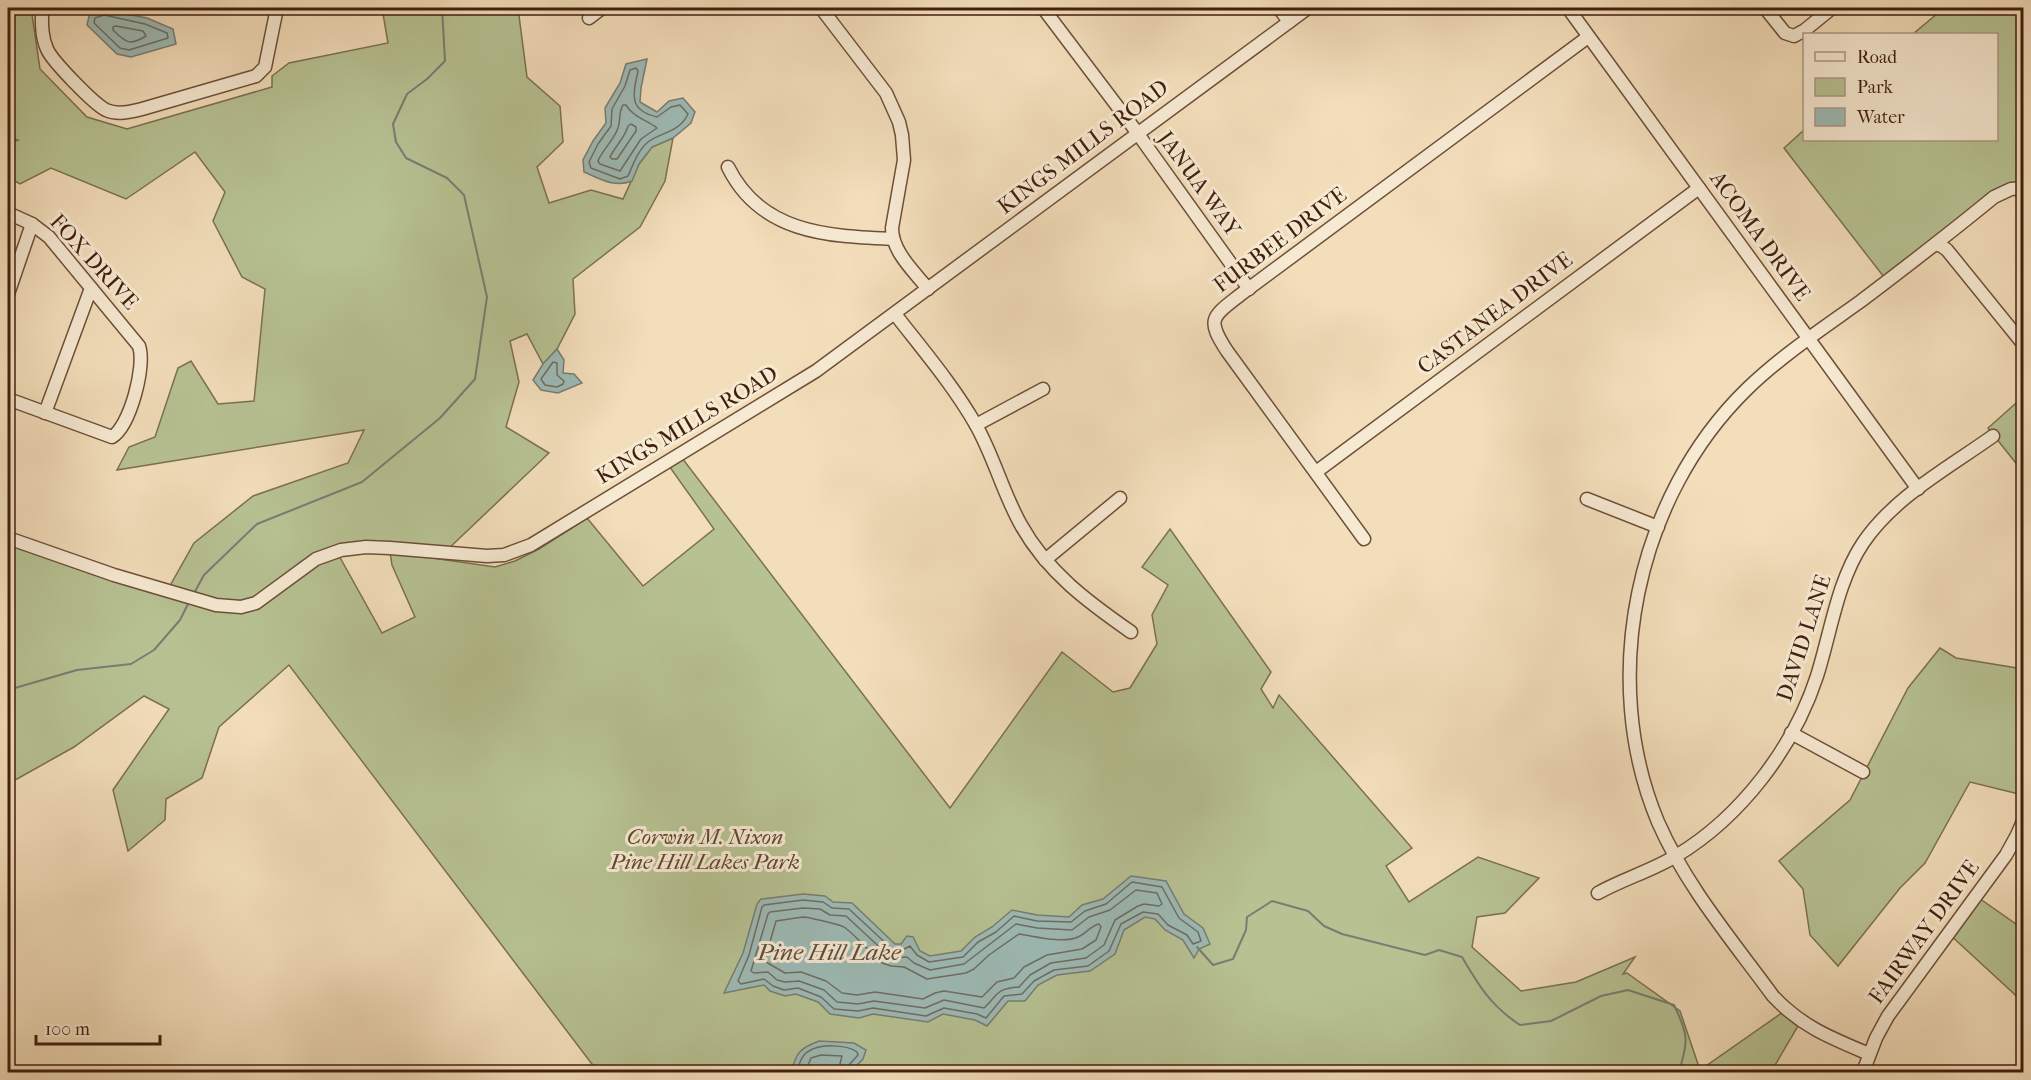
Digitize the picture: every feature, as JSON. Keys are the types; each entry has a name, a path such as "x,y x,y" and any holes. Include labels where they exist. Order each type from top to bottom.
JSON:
{"street":[{"path":"42,8 44,41 52,58 100,107 112,112 124,113 256,76 265,67 277,8"},
{"path":"589,18 602,8"},
{"path":"821,8 886,93 899,122 904,160 892,228 893,239 898,251 928,289"},
{"name":"JANUA WAY","path":"1043,8 1248,289"},
{"path":"1279,8 1289,22"},
{"name":"KINGS MILLS ROAD","path":"8,538 216,606 241,607 256,603 316,559 341,550 366,547 487,556 515,552 557,530 630,483 805,378 1308,8"},
{"name":"ACOMA DRIVE","path":"1568,8 1918,489"},
{"path":"1765,8 1785,33 1794,36 1832,8"},
{"name":"FURBEE DRIVE","path":"1364,539 1214,331 1215,320 1221,310 1248,289 1588,37"},
{"path":"728,167 737,184 746,194 787,224 820,234 893,239"},
{"name":"CASTANEA DRIVE","path":"1316,472 1699,188"},
{"path":"1869,1054 1822,1034 1786,1010 1773,996 1702,900 1675,856 1659,824 1639,758 1631,696 1630,664 1635,609 1646,559 1686,467 1719,421 1748,388 1994,197 2011,189 2024,188"},
{"name":"FOX DRIVE","path":"8,213 32,224 49,237 119,320 140,350 142,360 141,372 132,402 121,429 112,437 45,413"},
{"path":"8,294 32,224"},
{"path":"1934,245 1940,244 1947,250 2024,345"},
{"path":"8,399 45,413 91,288"},
{"path":"895,314 957,395 976,424 1021,525 1045,560 1071,588 1131,632"},
{"path":"976,424 1043,389"},
{"name":"DAVID LANE","path":"1598,893 1675,856 1703,837 1735,808 1768,768 1791,733 1816,678 1844,582 1857,553 1879,523 1918,489 1993,436"},
{"path":"1045,560 1119,498"},
{"path":"1587,499 1658,527"},
{"path":"1791,733 1863,772"},
{"name":"FAIRWAY DRIVE","path":"1863,1072 1869,1054 1888,1016 2020,837 2024,819"}],"green space":[{"name":"Corwin M. Nixon Pine Hill Lakes Park","path":"8,8 31,8 40,69 87,117 127,129 272,87 272,76 289,63 388,43 382,8 518,8 527,77 560,106 563,142 537,167 549,203 591,190 623,199 639,164 652,147 673,138 665,181 640,227 573,279 575,314 557,349 543,364 527,334 510,341 519,382 506,427 549,453 444,553 390,548 337,552 382,633 415,617 392,565 390,552 495,567 515,561 539,549 587,518 643,586 714,529 669,466 682,458 950,808 1062,652 1113,692 1130,688 1157,644 1152,615 1168,585 1142,567 1170,529 1271,672 1261,689 1273,708 1279,695 1412,848 1386,866 1409,902 1478,857 1539,878 1505,913 1477,917 1472,947 1521,991 1576,982 1635,957 1623,974 1627,973 1680,1011 1700,1070 1786,1010 1801,1021 1771,1072 598,1072 289,665 219,727 202,778 166,799 165,820 128,851 113,790 169,709 144,696 74,747 17,779 8,781 8,538 167,591 194,543 253,496 348,463 364,430 117,470 129,447 155,437 178,368 191,361 218,404 254,401 265,289 242,277 213,221 225,192 195,152 126,199 51,168 20,184 8,177 8,144 18,140 8,137","holes":["175,593 245,605 216,605"]},
{"path":"1944,8 2023,8 2023,178 1994,197 1887,281 1784,148 1803,131 1803,141 1998,141 1998,33 1914,33"},
{"path":"2023,397 2023,472 1988,428"},
{"path":"1940,648 1956,658 2023,669 2023,795 1970,782 1925,863 1900,888 1838,966 1810,935 1803,889 1779,861 1850,800 1908,688"},
{"path":"1976,896 2023,929 2023,1002 1948,933"}],"water":[{"path":"105,10 147,18 173,29 176,44 131,57 117,54 87,25 90,12"},
{"path":"647,59 640,102 657,112 669,101 683,98 695,112 691,123 673,138 652,147 639,164 632,181 613,183 584,172 583,160 606,123 605,108 620,83 626,64"},
{"path":"557,349 564,360 563,373 574,374 582,383 558,393 541,390 533,380 543,364"},
{"name":"Pine Hill Lake","path":"1131,876 1166,881 1184,914 1203,928 1210,944 1199,949 1194,958 1183,940 1165,930 1155,919 1145,917 1124,930 1115,954 1090,971 1057,975 1038,985 1025,1001 1008,1001 987,1026 975,1020 943,1014 928,1022 873,1014 859,1018 830,1014 818,1002 796,994 785,996 770,991 764,985 724,993 743,953 757,904 761,899 803,894 825,896 833,902 852,903 895,944 901,944 907,936 913,937 920,951 930,956 961,951 975,937 992,927 1012,910 1037,915 1069,917 1082,905 1103,899"},
{"path":"819,1041 854,1043 866,1050 863,1059 850,1072 791,1072 800,1052"}],"waterway":[{"path":"193,595 204,575 257,524 362,482 440,418 475,379 487,297 464,195 447,178 406,158 396,142 393,124 407,94 445,61 442,8"},
{"path":"8,690 77,670 131,664 154,650 180,620 189,602"},
{"path":"1197,947 1213,965 1233,959 1246,930 1247,917 1272,901 1308,911 1324,926 1342,934 1425,955 1439,950 1462,957 1486,995 1520,1025 1551,1021 1601,996 1628,990 1674,1005 1686,1038 1679,1072"}]}
